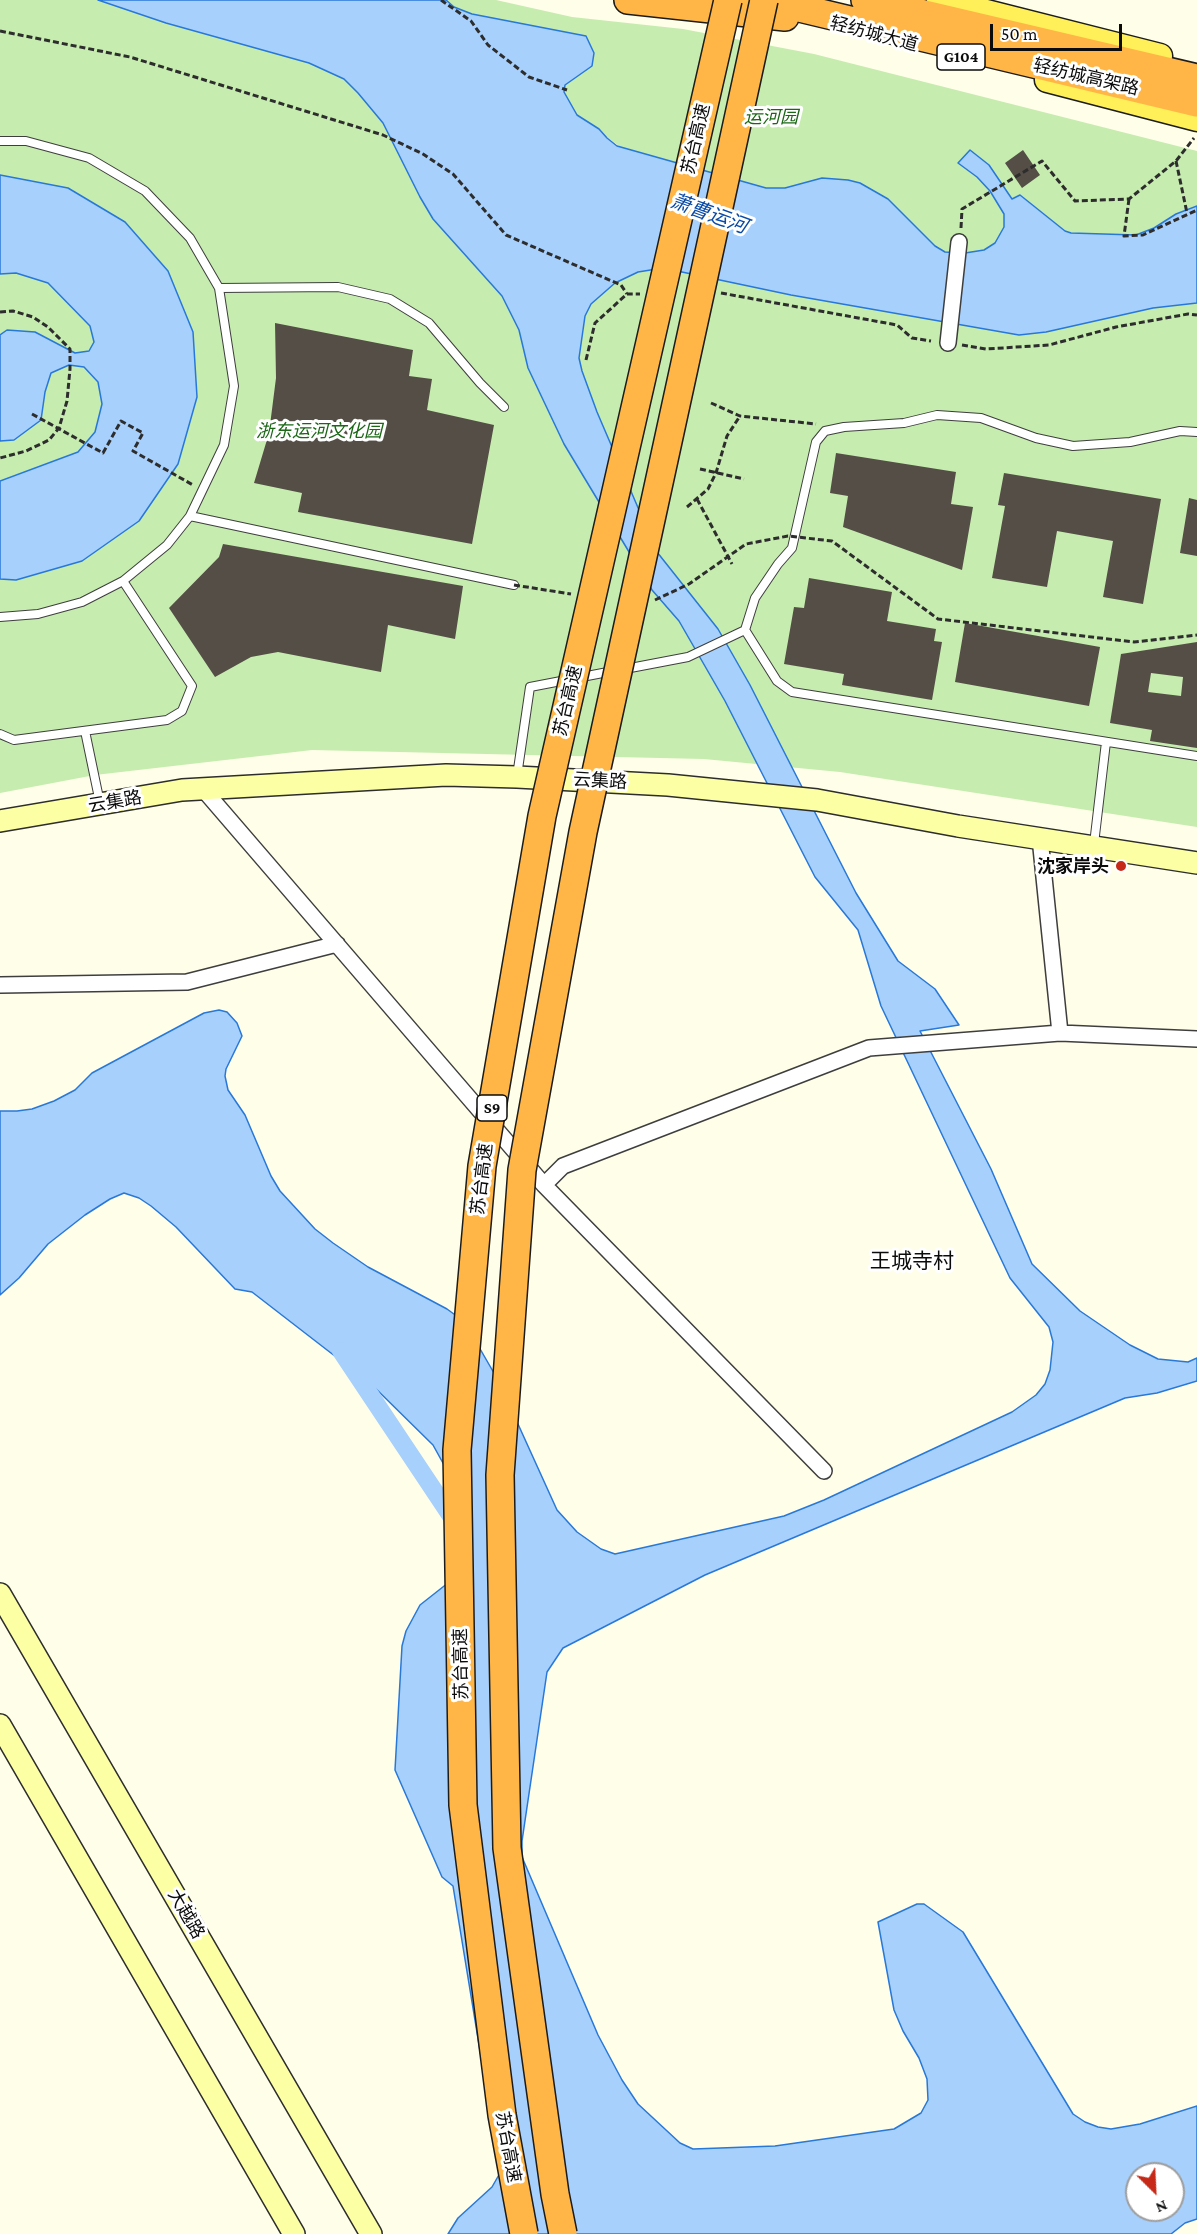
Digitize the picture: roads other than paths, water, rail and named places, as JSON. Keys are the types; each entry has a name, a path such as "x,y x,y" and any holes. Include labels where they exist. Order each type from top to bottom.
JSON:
{"highway":[{"path":"628,0 830,22"},
{"name":"苏台高速","path":"524,2234 502,2115 464,1805 457,1450 482,1166 542,816 726,0"},
{"name":"苏台高速","path":"563,2234 555,2194 507,1848 500,1475 522,1170 583,832 765,0"},
{"name":"轻纺城高架路","path":"765,0 1197,103"},
{"name":"轻纺城高架路","path":"865,0 1197,78"}],"main road":[{"name":"轻纺城大道","path":"726,0 830,22 1197,119"},
{"path":"939,0 1197,65"},
{"name":"云集路","path":"0,821 182,790 446,775 517,777 668,785 763,793 1197,863"},
{"name":"大越路","path":"0,1594 371,2234"},
{"path":"0,1725 294,2234"}],"street":[{"path":"948,343 959,242"},
{"path":"203,789 544,1185 824,1472"},
{"path":"1040,838 1060,1033"},
{"path":"0,986 187,982 337,944"},
{"path":"544,1185 563,1166 869,1048 1060,1033 1197,1040"}],"lane":[{"path":"0,141 26,141 89,158 145,191 190,238 219,288 234,386 224,445 190,516 167,545 123,581 82,602 38,614 0,617"},
{"path":"219,288 338,287 390,299 429,323 504,407"},
{"path":"517,777 530,687 688,657 745,630 755,598 792,548 816,442 825,431 844,427 904,423 937,415 981,418 1036,438 1073,446 1130,442 1180,431 1197,432"},
{"path":"190,516 514,585"},
{"path":"0,734 14,741 167,720 182,711 192,686 123,581"},
{"path":"745,630 777,681 792,692 1197,756"},
{"path":"85,731 100,804"},
{"path":"1094,847 1106,742"}],"water":[{"name":"萧曹运河","path":"98,0 446,0 454,7 472,14 586,36 594,53 592,66 565,85 564,92 577,115 599,129 617,146 766,188 785,188 822,178 860,183 888,199 935,246 945,252 965,253 984,250 995,243 1004,227 1004,214 990,191 977,177 958,163 970,150 989,165 1012,199 1020,195 1065,231 1071,233 1136,235 1197,206 1197,303 1153,308 1046,332 1019,335 791,295 663,268 638,272 615,283 591,304 585,316 579,358 582,371 597,412 657,552 718,629 750,685 856,893 898,961 935,989 959,1025 920,1031 991,1169 1032,1264 1080,1311 1130,1345 1158,1359 1188,1362 1197,1358 1197,1381 1157,1393 1125,1398 705,1575 563,1648 547,1672 522,1841 522,1857 598,2035 622,2080 638,2104 680,2143 693,2149 775,2146 894,2129 921,2113 928,2100 927,2079 919,2058 894,2010 878,1922 917,1904 924,1904 963,1932 1073,2114 1085,2122 1111,2129 1140,2124 1197,2106 1197,2219 1185,2223 1171,2234 448,2234 458,2218 492,2187 500,2173 453,1886 442,1877 395,1770 402,1646 406,1631 420,1605 453,1579 454,1483 433,1445 371,1384 252,1292 235,1289 176,1227 139,1198 124,1193 85,1215 48,1244 19,1278 0,1295 0,1111 32,1109 54,1101 75,1090 92,1073 204,1013 219,1010 227,1012 237,1023 242,1036 226,1069 228,1090 245,1115 271,1176 280,1191 315,1229 333,1243 368,1267 447,1309 468,1328 498,1380 557,1510 577,1532 601,1549 615,1554 784,1516 824,1500 1012,1412 1036,1395 1045,1384 1050,1370 1053,1342 1049,1327 1010,1278 881,1006 858,930 815,877 725,701 679,621 652,590 564,444 528,368 519,330 502,296 433,219 383,123 344,79 309,63 166,23"},
{"path":"0,175 68,188 125,222 168,271 193,332 197,397 178,464 139,521 82,561 16,580 0,579 0,481 78,452 95,432 102,404 98,382 84,367 69,365 51,373 45,392 41,420 14,440 0,441 0,335 7,330 35,332 75,353 89,351 94,342 90,326 48,283 16,273 0,274"}],"waterway":[{"path":"341,1351 457,1525"}],"place":[{"name":"沈家岸头","path":"1121,866"}],"district":[{"name":"王城寺村","path":"912,1262"}],"park label":[{"name":"运河园","path":"771,117"},
{"name":"浙东运河文化园","path":"319,431"}]}
